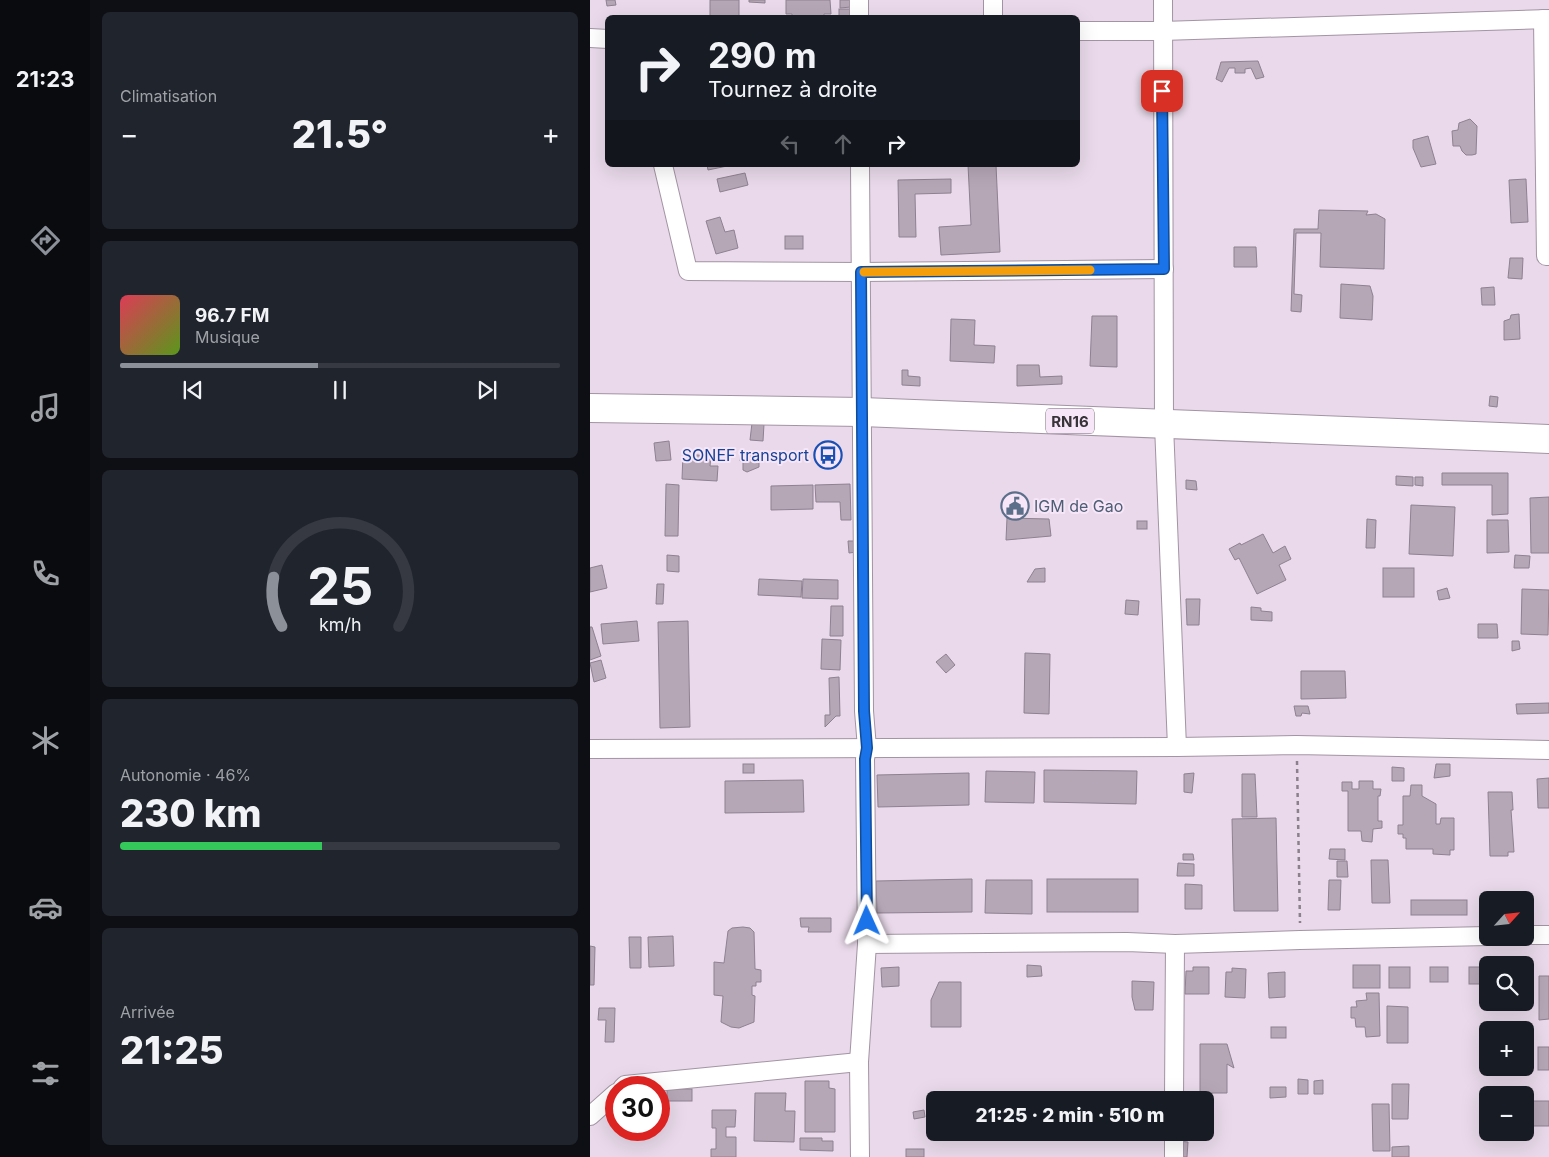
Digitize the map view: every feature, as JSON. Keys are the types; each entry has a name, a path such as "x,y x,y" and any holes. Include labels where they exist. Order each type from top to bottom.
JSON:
{"main road":[{"name":"RN16","path":"590,408 862,412 1549,439"}],"street":[{"path":"859,0 860,15"},
{"path":"993,0 993,15"},
{"path":"1163,0 1164,425 1177,747"},
{"path":"1080,32 1546,19 1548,256"},
{"path":"590,38 605,39"},
{"path":"663,167 688,272 1164,269"},
{"path":"860,167 864,711 867,748 865,759 867,944 859,1062 860,1157"},
{"path":"590,749 1296,745 1549,750"},
{"path":"1534,935 1549,935"},
{"path":"867,944 1128,942 1175,944 1479,936"},
{"path":"1174,1091 1175,944"},
{"path":"670,1081 859,1062"},
{"path":"590,1116 605,1102"},
{"path":"1174,1141 1174,1157"}],"path":[{"path":"1296,745 1300,940"}],"building":[{"path":"606,0 615,0 616,5 607,6"},
{"path":"710,0 739,0 739,15 710,15"},
{"path":"749,0 765,0 765,3 749,2"},
{"path":"786,0 830,0 831,14 786,14"},
{"path":"840,0 850,0 851,7 840,8"},
{"path":"839,9 850,9 850,15 839,15"},
{"path":"1258,61 1264,77 1256,79 1251,68 1245,69 1245,73 1235,73 1235,68 1229,68 1222,82 1216,79 1221,62"},
{"path":"1470,119 1477,126 1476,154 1466,155 1460,146 1453,146 1452,131 1458,130 1459,123"},
{"path":"1428,136 1436,164 1421,167 1413,148 1413,140"},
{"path":"707,167 722,167 708,170"},
{"path":"968,167 996,167 1000,252 941,255 939,227 971,225"},
{"path":"745,173 748,185 720,192 717,179"},
{"path":"951,179 951,193 915,194 916,237 899,237 898,180"},
{"path":"1526,179 1528,222 1511,223 1509,180"},
{"path":"1319,210 1368,211 1366,215 1376,214 1385,219 1384,269 1320,267 1321,233 1296,233 1294,294 1302,295 1301,312 1291,311 1294,229 1318,229"},
{"path":"720,217 725,232 734,230 738,248 716,254 706,221"},
{"path":"785,236 803,236 803,249 785,249"},
{"path":"1234,247 1256,247 1257,267 1234,267"},
{"path":"1510,258 1523,258 1522,279 1508,278"},
{"path":"1341,284 1370,286 1373,296 1372,320 1340,318"},
{"path":"1494,287 1495,305 1482,305 1481,288"},
{"path":"1519,314 1520,339 1504,340 1504,321 1510,319 1511,315"},
{"path":"1092,316 1117,316 1117,367 1090,366"},
{"path":"951,319 975,320 974,345 995,346 994,363 950,361"},
{"path":"1017,365 1039,365 1040,377 1062,376 1062,384 1017,386"},
{"path":"902,370 908,370 908,376 920,377 920,386 902,385"},
{"path":"1490,396 1498,397 1497,407 1489,406"},
{"path":"752,423 764,424 763,441 750,440"},
{"path":"669,441 671,460 656,461 654,443"},
{"path":"741,450 757,452 756,459 759,460 759,467 747,472 743,470 743,462 740,461"},
{"path":"683,454 711,456 710,466 718,466 717,481 682,479"},
{"path":"1442,473 1508,473 1508,514 1492,515 1492,485 1442,485"},
{"path":"1396,476 1413,477 1413,486 1396,485"},
{"path":"1415,477 1423,477 1423,486 1415,485"},
{"path":"1186,480 1196,481 1197,490 1186,489"},
{"path":"666,484 679,485 678,536 665,536"},
{"path":"850,484 851,520 841,520 840,502 816,502 815,485"},
{"path":"813,485 813,509 771,510 771,486"},
{"path":"1549,497 1549,553 1531,553 1530,498"},
{"path":"1411,505 1455,507 1453,556 1409,554"},
{"path":"1007,518 1049,519 1051,536 1006,540"},
{"path":"1367,519 1376,520 1375,548 1366,548"},
{"path":"1487,520 1508,520 1509,552 1487,553"},
{"path":"1137,521 1147,521 1147,529 1137,529"},
{"path":"1263,534 1273,553 1285,546 1291,559 1279,565 1286,580 1257,594 1239,558 1235,560 1229,549"},
{"path":"848,541 857,541 857,552 849,553"},
{"path":"667,555 679,556 679,572 667,571"},
{"path":"1515,555 1530,556 1529,568 1514,568"},
{"path":"602,565 607,588 590,592 590,568"},
{"path":"1045,568 1045,582 1027,582 1035,569"},
{"path":"1383,568 1414,568 1414,597 1383,597"},
{"path":"759,579 802,581 801,597 758,595"},
{"path":"803,579 838,580 838,599 802,598"},
{"path":"657,584 664,584 663,604 656,604"},
{"path":"1447,588 1450,598 1439,600 1437,591"},
{"path":"1522,589 1549,590 1548,635 1521,634"},
{"path":"1186,599 1200,599 1199,625 1187,625"},
{"path":"1126,600 1139,601 1138,615 1125,614"},
{"path":"831,606 843,606 843,636 830,636"},
{"path":"1251,607 1261,608 1261,611 1272,612 1272,621 1251,620"},
{"path":"637,621 639,641 603,644 601,624"},
{"path":"688,621 690,727 660,728 658,622"},
{"path":"1478,624 1497,624 1498,638 1478,638"},
{"path":"590,627 592,627 601,656 590,660"},
{"path":"822,639 841,640 840,670 821,669"},
{"path":"1512,641 1519,641 1520,649 1512,651"},
{"path":"1025,653 1050,654 1049,714 1024,713"},
{"path":"946,654 955,665 946,673 936,662"},
{"path":"601,660 606,678 594,682 590,663"},
{"path":"1301,671 1345,671 1346,698 1301,699"},
{"path":"839,677 840,716 836,716 825,727 825,715 830,715 829,678"},
{"path":"1549,703 1549,713 1517,714 1516,704"},
{"path":"1294,706 1308,706 1310,714 1302,713 1301,716 1296,716"},
{"path":"743,764 754,764 754,773 743,773"},
{"path":"1436,764 1450,764 1450,776 1434,778"},
{"path":"1392,767 1404,768 1404,781 1392,781"},
{"path":"1044,770 1137,771 1136,804 1044,802"},
{"path":"986,771 1035,772 1034,803 985,802"},
{"path":"969,773 969,805 878,807 877,775"},
{"path":"1194,773 1192,793 1184,792 1184,774"},
{"path":"1242,774 1255,774 1257,817 1242,817"},
{"path":"1549,778 1549,808 1538,808 1537,779"},
{"path":"803,780 804,812 725,813 725,781"},
{"path":"1359,781 1373,781 1373,789 1381,789 1380,796 1378,796 1378,821 1382,821 1382,828 1373,829 1372,842 1362,841 1361,831 1348,831 1348,791 1342,791 1342,782 1352,782 1352,789 1359,789"},
{"path":"1411,785 1422,785 1422,796 1436,804 1436,824 1440,824 1441,818 1454,818 1454,850 1450,850 1450,855 1433,854 1433,849 1406,849 1406,838 1403,838 1403,834 1398,834 1398,825 1403,825 1403,796 1410,796"},
{"path":"1488,792 1512,792 1513,810 1511,810 1514,852 1508,852 1508,856 1490,856"},
{"path":"1276,818 1278,911 1234,911 1232,819"},
{"path":"1330,849 1345,849 1345,860 1329,859"},
{"path":"1183,854 1193,854 1194,860 1183,860"},
{"path":"1371,860 1388,860 1390,903 1372,903"},
{"path":"1337,861 1347,861 1348,877 1337,877"},
{"path":"1178,863 1194,864 1194,876 1177,876"},
{"path":"972,879 972,912 877,913 876,881"},
{"path":"1047,879 1138,879 1138,912 1047,912"},
{"path":"986,880 1032,880 1032,914 985,913"},
{"path":"1329,880 1341,880 1340,910 1328,910"},
{"path":"1185,884 1202,885 1202,909 1185,909"},
{"path":"1411,900 1467,900 1467,915 1411,915"},
{"path":"800,918 831,918 831,932 808,932 809,927 801,927"},
{"path":"732,928 750,928 754,932 755,969 761,970 761,982 756,982 756,986 752,986 752,995 755,996 754,1022 739,1028 731,1027 721,1022 723,996 714,995 714,962 724,963 728,931"},
{"path":"673,936 674,966 649,967 648,937"},
{"path":"629,937 641,937 641,968 630,968"},
{"path":"590,946 595,947 594,985 590,985"},
{"path":"1027,965 1041,966 1042,976 1027,977"},
{"path":"1353,965 1380,965 1380,988 1353,988"},
{"path":"899,967 899,986 882,987 881,968"},
{"path":"1193,967 1209,967 1209,994 1185,994 1186,971 1193,971"},
{"path":"1389,967 1410,967 1410,988 1389,988"},
{"path":"1430,967 1448,967 1448,982 1430,982"},
{"path":"1469,967 1479,967 1479,984 1469,984"},
{"path":"1232,968 1246,969 1245,998 1225,997 1226,972 1232,972"},
{"path":"1285,972 1285,997 1269,998 1268,973"},
{"path":"1539,976 1549,976 1549,1019 1539,1020"},
{"path":"1132,981 1154,982 1153,1010 1135,1010 1132,997"},
{"path":"939,982 961,982 961,1027 931,1027 931,1000"},
{"path":"1366,993 1379,993 1380,1036 1366,1037 1365,1027 1356,1027 1355,1018 1351,1018 1351,1007 1357,1007 1356,1001 1367,1000"},
{"path":"1387,1006 1408,1007 1408,1043 1387,1043"},
{"path":"599,1008 615,1008 614,1042 605,1042 606,1020 598,1020"},
{"path":"1271,1027 1286,1027 1286,1038 1271,1038"},
{"path":"1200,1044 1227,1044 1234,1068 1227,1064 1227,1093 1200,1091"},
{"path":"1538,1047 1549,1047 1549,1070 1538,1070"},
{"path":"1298,1079 1308,1080 1308,1094 1298,1094"},
{"path":"1323,1080 1323,1094 1314,1094 1314,1081"},
{"path":"805,1081 829,1081 829,1088 835,1089 835,1132 805,1132"},
{"path":"1392,1084 1409,1084 1408,1119 1392,1119"},
{"path":"1270,1087 1286,1087 1286,1097 1270,1098"},
{"path":"670,1089 692,1089 692,1101 670,1101"},
{"path":"755,1093 786,1093 785,1111 795,1111 794,1142 754,1141"},
{"path":"1534,1101 1549,1101 1549,1126 1534,1126"},
{"path":"1372,1104 1389,1104 1390,1151 1373,1151"},
{"path":"712,1110 736,1110 735,1127 726,1127 726,1137 736,1137 736,1157 711,1157 711,1149 716,1149 716,1128 712,1128"},
{"path":"924,1110 925,1117 914,1119 913,1112"},
{"path":"800,1138 822,1138 822,1141 833,1141 833,1151 800,1150"},
{"path":"1178,1141 1188,1142 1187,1157 1178,1157"},
{"path":"1409,1146 1409,1157 1392,1157 1392,1147"},
{"path":"906,1149 924,1149 924,1157 906,1157"}],"slow traffic":[{"path":"864,272 1090,270"}],"place":[{"name":"SONEF transport","path":"828,455"},
{"name":"IGM de Gao","path":"1015,506"}],"route":[{"path":"867,921 865,759 867,748 864,711 861,272 1164,269 1162,91"}]}
